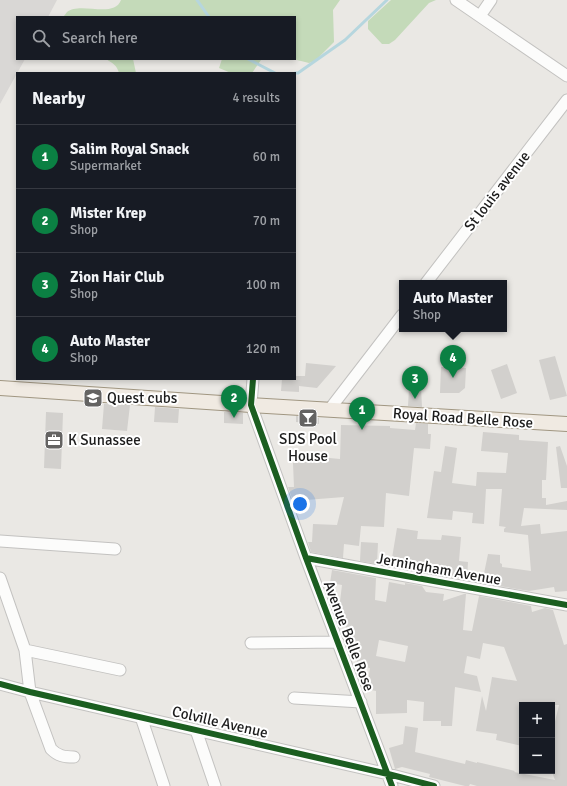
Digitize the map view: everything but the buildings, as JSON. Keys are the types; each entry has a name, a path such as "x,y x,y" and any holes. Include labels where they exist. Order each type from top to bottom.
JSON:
{"main road":[{"name":"Royal Road Belle Rose","path":"0,388 567,424"}],"street":[{"path":"456,0 567,76"},
{"path":"480,16 491,0"},
{"name":"St louis avenue","path":"428,280 567,100"},
{"path":"329,410 399,319"},
{"path":"251,405 253,380"},
{"name":"Avenue Belle Rose","path":"251,405 306,558 392,786"},
{"path":"0,541 116,549"},
{"name":"Jerningham Avenue","path":"306,558 567,604"},
{"path":"0,578 25,650 30,692 51,749 56,754 63,757 74,757"},
{"path":"251,643 338,642"},
{"path":"25,650 120,670"},
{"name":"Colville Avenue","path":"0,684 434,786"},
{"path":"294,698 361,702"},
{"path":"141,717 164,786"},
{"path":"196,730 215,786"}],"shaded area":[{"path":"0,0 57,0 49,16 16,16 16,60 24,60 18,72 16,72 16,75 0,104"}],"green space":[{"path":"121,0 340,0 333,10 334,42 315,61 309,63 296,60 296,16 64,16 67,12 73,9 104,9 117,6"},
{"path":"391,0 436,0 429,3 395,40 389,44 382,44 368,29 368,21"},
{"path":"108,60 133,60 136,72 119,72 116,66"},
{"path":"222,60 261,60 253,72 229,72 219,68"}],"waterway":[{"path":"197,0 208,16"},
{"path":"296,73 345,40 387,0"},
{"path":"250,60 273,72"}],"cycle path":[{"path":"253,380 251,405 306,558 392,786"},
{"path":"306,558 567,605"},
{"path":"0,684 434,786"}],"place":[{"name":"Auto Master","path":"453,378"},
{"name":"Quest cubs","path":"93,398"},
{"name":"Zion Hair Club","path":"415,399"},
{"name":"Mister Krep","path":"234,418"},
{"name":"SDS Pool House","path":"308,418"},
{"name":"Salim Royal Snack","path":"362,430"},
{"name":"K Sunassee","path":"54,440"}]}
